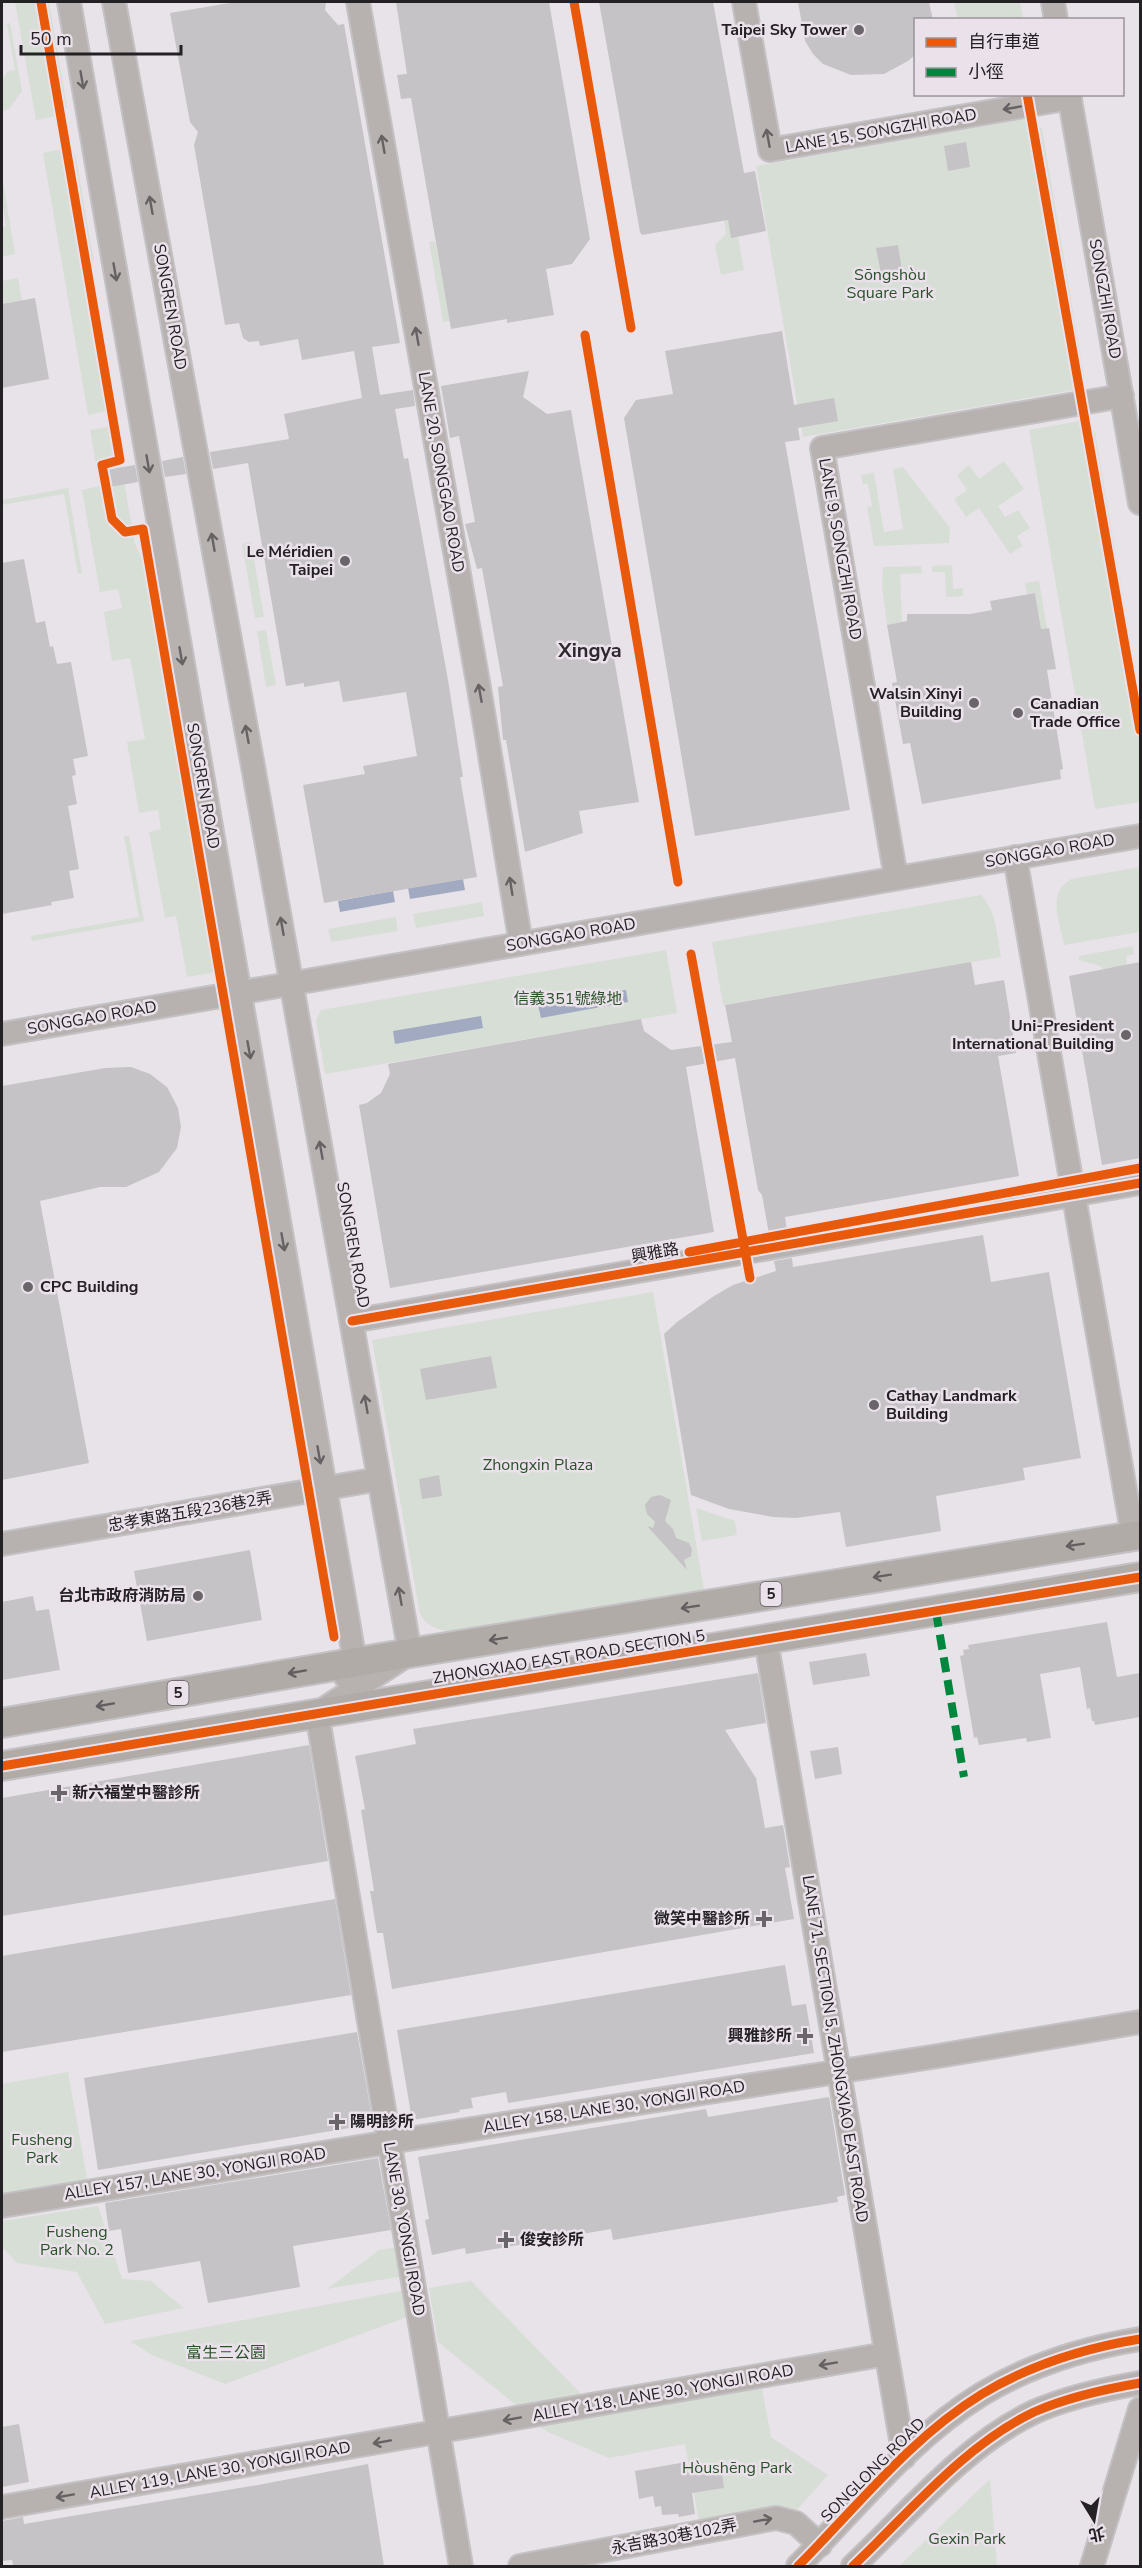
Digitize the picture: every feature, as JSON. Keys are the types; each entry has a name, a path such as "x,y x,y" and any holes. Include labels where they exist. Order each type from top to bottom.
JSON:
{"main road":[{"name":"ZHONGXIAO EAST ROAD SECTION 5","path":"2,1723 355,1662 1137,1535"},
{"name":"ZHONGXIAO EAST ROAD SECTION 5","path":"2,1766 1140,1577"}],"street":[{"name":"SONGREN ROAD","path":"69,2 355,1662"},
{"name":"SONGREN ROAD","path":"114,2 292,983 410,1653"},
{"name":"LANE 20, SONGGAO ROAD","path":"358,2 479,688 521,944"},
{"name":"LANE 15, SONGZHI ROAD","path":"744,2 770,150 1069,96"},
{"path":"1053,2 1056,18"},
{"name":"SONGZHI ROAD","path":"1069,96 1140,503"},
{"name":"LANE 9, SONGZHI ROAD","path":"896,878 822,448 1122,396"},
{"name":"SONGGAO ROAD","path":"2,1034 1140,836"},
{"path":"1015,857 1073,1195 1137,1535"},
{"name":"興雅路","path":"352,1321 1140,1184"},
{"name":"忠孝東路五段236巷2弄","path":"2,1544 379,1479"},
{"name":"LANE 71, SECTION 5, ZHONGXIAO EAST ROAD","path":"766,1640 904,2457"},
{"path":"317,1713 410,1653"},
{"path":"317,1713 355,1662"},
{"name":"LANE 30, YONGJI ROAD","path":"317,1713 461,2566"},
{"name":"ALLEY 158, LANE 30, YONGJI ROAD","path":"389,2142 839,2072 1140,2022"},
{"name":"ALLEY 157, LANE 30, YONGJI ROAD","path":"2,2206 389,2142"},
{"name":"SONGLONG ROAD","path":"798,2566 904,2457 963,2407 982,2394 1028,2370 1070,2354 1140,2339"},
{"name":"ALLEY 118, LANE 30, YONGJI ROAD","path":"439,2432 886,2354"},
{"path":"853,2566 946,2476 1007,2427 1035,2412 1078,2396 1140,2383"},
{"path":"1092,2566 1140,2409"},
{"name":"ALLEY 119, LANE 30, YONGJI ROAD","path":"2,2507 439,2432"},
{"name":"永吉路30巷102弄","path":"520,2566 776,2518 796,2523 820,2544"}],"green space":[{"path":"15,2 49,2 67,107 62,115 36,120"},
{"path":"954,2 1020,2 1023,18 958,18"},
{"path":"10,23 22,91 9,109 2,111 2,80 8,71 15,70 7,24"},
{"name":"Sōngshòu Square Park","path":"1025,119 1042,129 1084,376 1074,390 803,437 756,166"},
{"path":"67,148 72,150 76,157 94,259 90,282 111,410 88,415 43,153"},
{"path":"2,176 15,254 2,257 2,227 6,226 2,200"},
{"path":"728,219 731,237 738,237 744,270 721,275 715,245 726,234 724,220"},
{"path":"435,241 446,298 505,311 443,322 429,242"},
{"path":"18,278 22,300 2,304 2,281"},
{"path":"1080,421 1095,432 1140,696 1140,802 1095,809 1029,430"},
{"path":"114,426 135,544 148,572 217,965 212,973 187,977 176,916 165,918 149,832 161,829 158,810 139,813 127,742 145,739 130,658 112,661 104,612 122,608 118,589 100,592 82,490 100,486 90,430"},
{"path":"1004,461 1024,489 998,506 1005,517 1018,510 1030,528 1017,536 1023,546 1010,554 979,508 966,517 954,499 967,490 957,475 969,465 979,479"},
{"path":"903,467 950,528 949,543 874,546 867,507 872,506 868,484 863,484 861,475 874,473 884,532 903,529 893,469"},
{"path":"68,488 82,573 78,574 64,494 2,505 2,500"},
{"path":"251,542 264,617 255,618 242,544"},
{"path":"952,565 953,589 963,588 963,596 946,597 945,572 932,572 932,566"},
{"path":"921,566 922,573 900,574 902,622 887,625 882,585 883,567"},
{"path":"1039,581 1047,628 1041,629 1035,593 1027,594 1025,583"},
{"path":"266,630 276,685 266,687 257,631"},
{"path":"124,836 129,836 144,921 32,941 31,936 139,917"},
{"path":"1140,867 1140,932 1064,945 1057,909 1059,892 1063,885 1071,879"},
{"path":"981,895 993,916 1001,957 723,1005 712,942"},
{"path":"482,902 484,916 416,928 413,914"},
{"path":"396,917 398,931 331,942 328,929"},
{"path":"1133,946 1134,954 1126,956 1127,965 1110,975 1100,966 1079,960 1079,956"},
{"name":"信義351號綠地","path":"666,950 677,1013 325,1074 316,1020 321,1010"},
{"name":"Zhongxin Plaza","path":"653,1292 704,1590 451,1631 431,1626 419,1609 372,1340"},
{"path":"696,1508 735,1521 737,1535 702,1541"},
{"name":"Fusheng Park","path":"68,2072 88,2184 2,2197 2,2084"},
{"name":"Fusheng Park No. 2","path":"98,2206 122,2279 151,2281 184,2308 105,2324 77,2272 17,2263 2,2247 2,2221"},
{"path":"399,2247 404,2276 327,2289 379,2250"},
{"path":"471,2281 586,2399 522,2410 438,2342 429,2288"},
{"name":"富生三公園","path":"406,2290 410,2316 225,2384 152,2355 130,2341"},
{"name":"Hòushēng Park","path":"761,2383 771,2437 828,2475 794,2513 782,2508 699,2522 685,2444 609,2458 530,2422"},
{"name":"Gexin Park","path":"990,2479 997,2566 899,2566"}],"water":[{"path":"463,879 465,890 410,899 408,888"},
{"path":"393,891 395,902 340,912 338,901"},
{"path":"626,990 628,1002 541,1018 538,1005"},
{"path":"481,1016 483,1028 395,1044 393,1031"}],"building":[{"path":"236,2 326,2 325,10 338,25 344,24 400,343 372,347 380,395 413,390 415,406 395,409 404,459 408,458 448,680 463,777 460,777 477,877 324,903 303,785 365,774 363,766 417,756 406,692 343,702 339,681 304,687 304,683 286,686 248,463 213,469 210,452 289,439 284,414 362,398 354,351 302,360 298,339 260,346 259,341 249,342 243,338 239,323 225,325 194,145 198,132 190,122 170,13"},
{"path":"396,2 549,2 590,239 572,264 546,269 554,315 507,323 507,319 451,329 411,98 401,99 397,75 407,74"},
{"path":"599,2 713,2 744,173 755,171 766,231 731,238 728,220 642,235"},
{"name":"Taipei Sky Tower","path":"798,2 929,2 933,18 914,18 914,56 884,74 851,75 823,64 805,41"},
{"path":"966,142 970,167 948,171 944,146"},
{"path":"898,245 902,270 881,274 876,248"},
{"path":"35,298 49,379 2,388 2,304"},
{"path":"782,331 794,405 834,398 838,421 798,428 800,440 785,442 850,810 695,836 624,418 636,400 673,394 665,351"},
{"path":"529,371 523,397 547,414 571,410 639,802 579,811 583,833 525,852 506,740 503,740 498,687 503,686 482,568 477,569 465,524 475,522 459,436 450,438 441,386"},
{"path":"183,457 186,474 165,477 162,461"},
{"path":"135,465 138,482 104,488 101,471"},
{"path":"24,559 36,623 45,621 50,647 53,646 57,664 71,662 88,756 73,759 76,775 72,776 77,804 68,806 79,869 69,871 74,898 51,902 52,905 2,914 2,563"},
{"name":"Walsin Xinyi Building","path":"1035,593 1041,629 1049,628 1056,669 1047,670 1063,769 1060,770 1061,779 922,804 910,743 903,744 892,683 897,682 887,625 907,621 907,614 970,614 992,610 990,601"},
{"path":"971,962 975,985 1004,980 1016,1053 998,1056 1019,1176 785,1217 787,1231 769,1234 762,1195 758,1190 735,1058 686,1067 714,1232 390,1288 359,1105 367,1103 381,1093 390,1074 388,1064 641,1019 644,1031 671,1050 732,1042 725,1005"},
{"path":"1140,962 1140,1158 1102,1165 1069,976"},
{"name":"CPC Building","path":"131,1067 150,1074 167,1087 178,1108 181,1127 177,1148 159,1172 126,1187 100,1187 40,1201 89,1463 2,1480 2,1086 105,1068"},
{"name":"Cathay Landmark Building","path":"983,1235 991,1282 1049,1272 1081,1458 1023,1468 1025,1480 936,1496 941,1531 846,1547 840,1512 796,1518 773,1517 729,1509 691,1495 664,1334 677,1322 733,1285 776,1271 774,1261 792,1258 793,1267"},
{"path":"491,1356 497,1388 426,1400 420,1369"},
{"path":"439,1475 442,1496 422,1499 419,1479"},
{"path":"660,1495 671,1500 665,1521 673,1529 676,1538 689,1543 692,1549 691,1556 684,1560 687,1570 647,1526 653,1528 655,1522 647,1514 645,1505 651,1497"},
{"name":"台北市政府消防局","path":"250,1550 262,1620 147,1641 134,1571"},
{"path":"33,1596 36,1611 49,1609 60,1670 2,1680 2,1602"},
{"path":"1107,1622 1117,1677 1140,1673 1140,1717 1095,1725 1090,1708 1087,1709 1080,1667 1040,1674 1051,1738 1027,1742 1026,1738 979,1745 977,1737 974,1738 960,1656 964,1655 963,1650 969,1649 968,1645"},
{"path":"866,1653 870,1676 813,1685 809,1662"},
{"path":"758,1673 766,1723 725,1730 756,1778 765,1828 783,1825 790,1867 785,1868 794,1919 392,1989 383,1933 377,1933 370,1891 374,1891 361,1810 365,1809 355,1756 416,1744 413,1729"},
{"path":"309,1745 328,1861 2,1916 2,1798"},
{"path":"838,1747 842,1774 815,1779 810,1751"},
{"path":"335,1899 351,1995 2,2052 2,1956"},
{"path":"785,1965 792,2006 806,2004 814,2053 508,2103 506,2092 471,2098 473,2108 459,2110 460,2112 412,2120 397,2030"},
{"path":"357,2032 373,2124 98,2170 84,2078"},
{"path":"829,2097 845,2195 837,2197 838,2202 613,2240 611,2229 466,2254 465,2248 432,2255 425,2220 429,2219 418,2157 706,2109 708,2117"},
{"path":"378,2158 391,2230 293,2246 300,2287 208,2303 200,2261 128,2273 121,2229 109,2231 105,2203"},
{"path":"19,2424 29,2482 2,2487 2,2427"},
{"path":"686,2462 688,2473 721,2467 724,2488 692,2493 695,2514 679,2517 678,2514 662,2515 661,2506 655,2507 653,2496 639,2499 635,2471"},
{"path":"368,2464 384,2566 13,2566 12,2560 2,2561 2,2521 23,2517 24,2524"}],"marked path":[{"path":"936,1612 964,1777"}],"cycle path":[{"path":"41,2 120,460 102,465 112,519 125,532 143,529 334,1637"},
{"path":"574,2 631,328"},
{"path":"1027,96 1140,730"},
{"path":"585,335 678,882"},
{"path":"691,954 750,1278"},
{"path":"689,1252 1140,1168"},
{"path":"352,1321 1140,1183"},
{"path":"2,1766 1140,1577"},
{"path":"798,2566 907,2452 931,2431 982,2394 1019,2374 1058,2359 1099,2347 1140,2339"},
{"path":"853,2566 960,2462 1008,2426 1034,2412 1060,2402 1140,2383"}],"place":[{"name":"Taipei Sky Tower","path":"859,30"},
{"name":"Le Méridien Taipei","path":"345,561"},
{"name":"Walsin Xinyi Building","path":"974,703"},
{"name":"Canadian Trade Office","path":"1018,713"},
{"name":"Uni-President International Building","path":"1126,1035"},
{"name":"CPC Building","path":"28,1287"},
{"name":"Cathay Landmark Building","path":"874,1405"},
{"name":"台北市政府消防局","path":"198,1596"},
{"name":"新六福堂中醫診所","path":"59,1793"},
{"name":"微笑中醫診所","path":"764,1919"},
{"name":"興雅診所","path":"805,2036"},
{"name":"陽明診所","path":"337,2122"},
{"name":"俊安診所","path":"506,2240"}],"district":[{"name":"Xingya","path":"590,650"}]}
